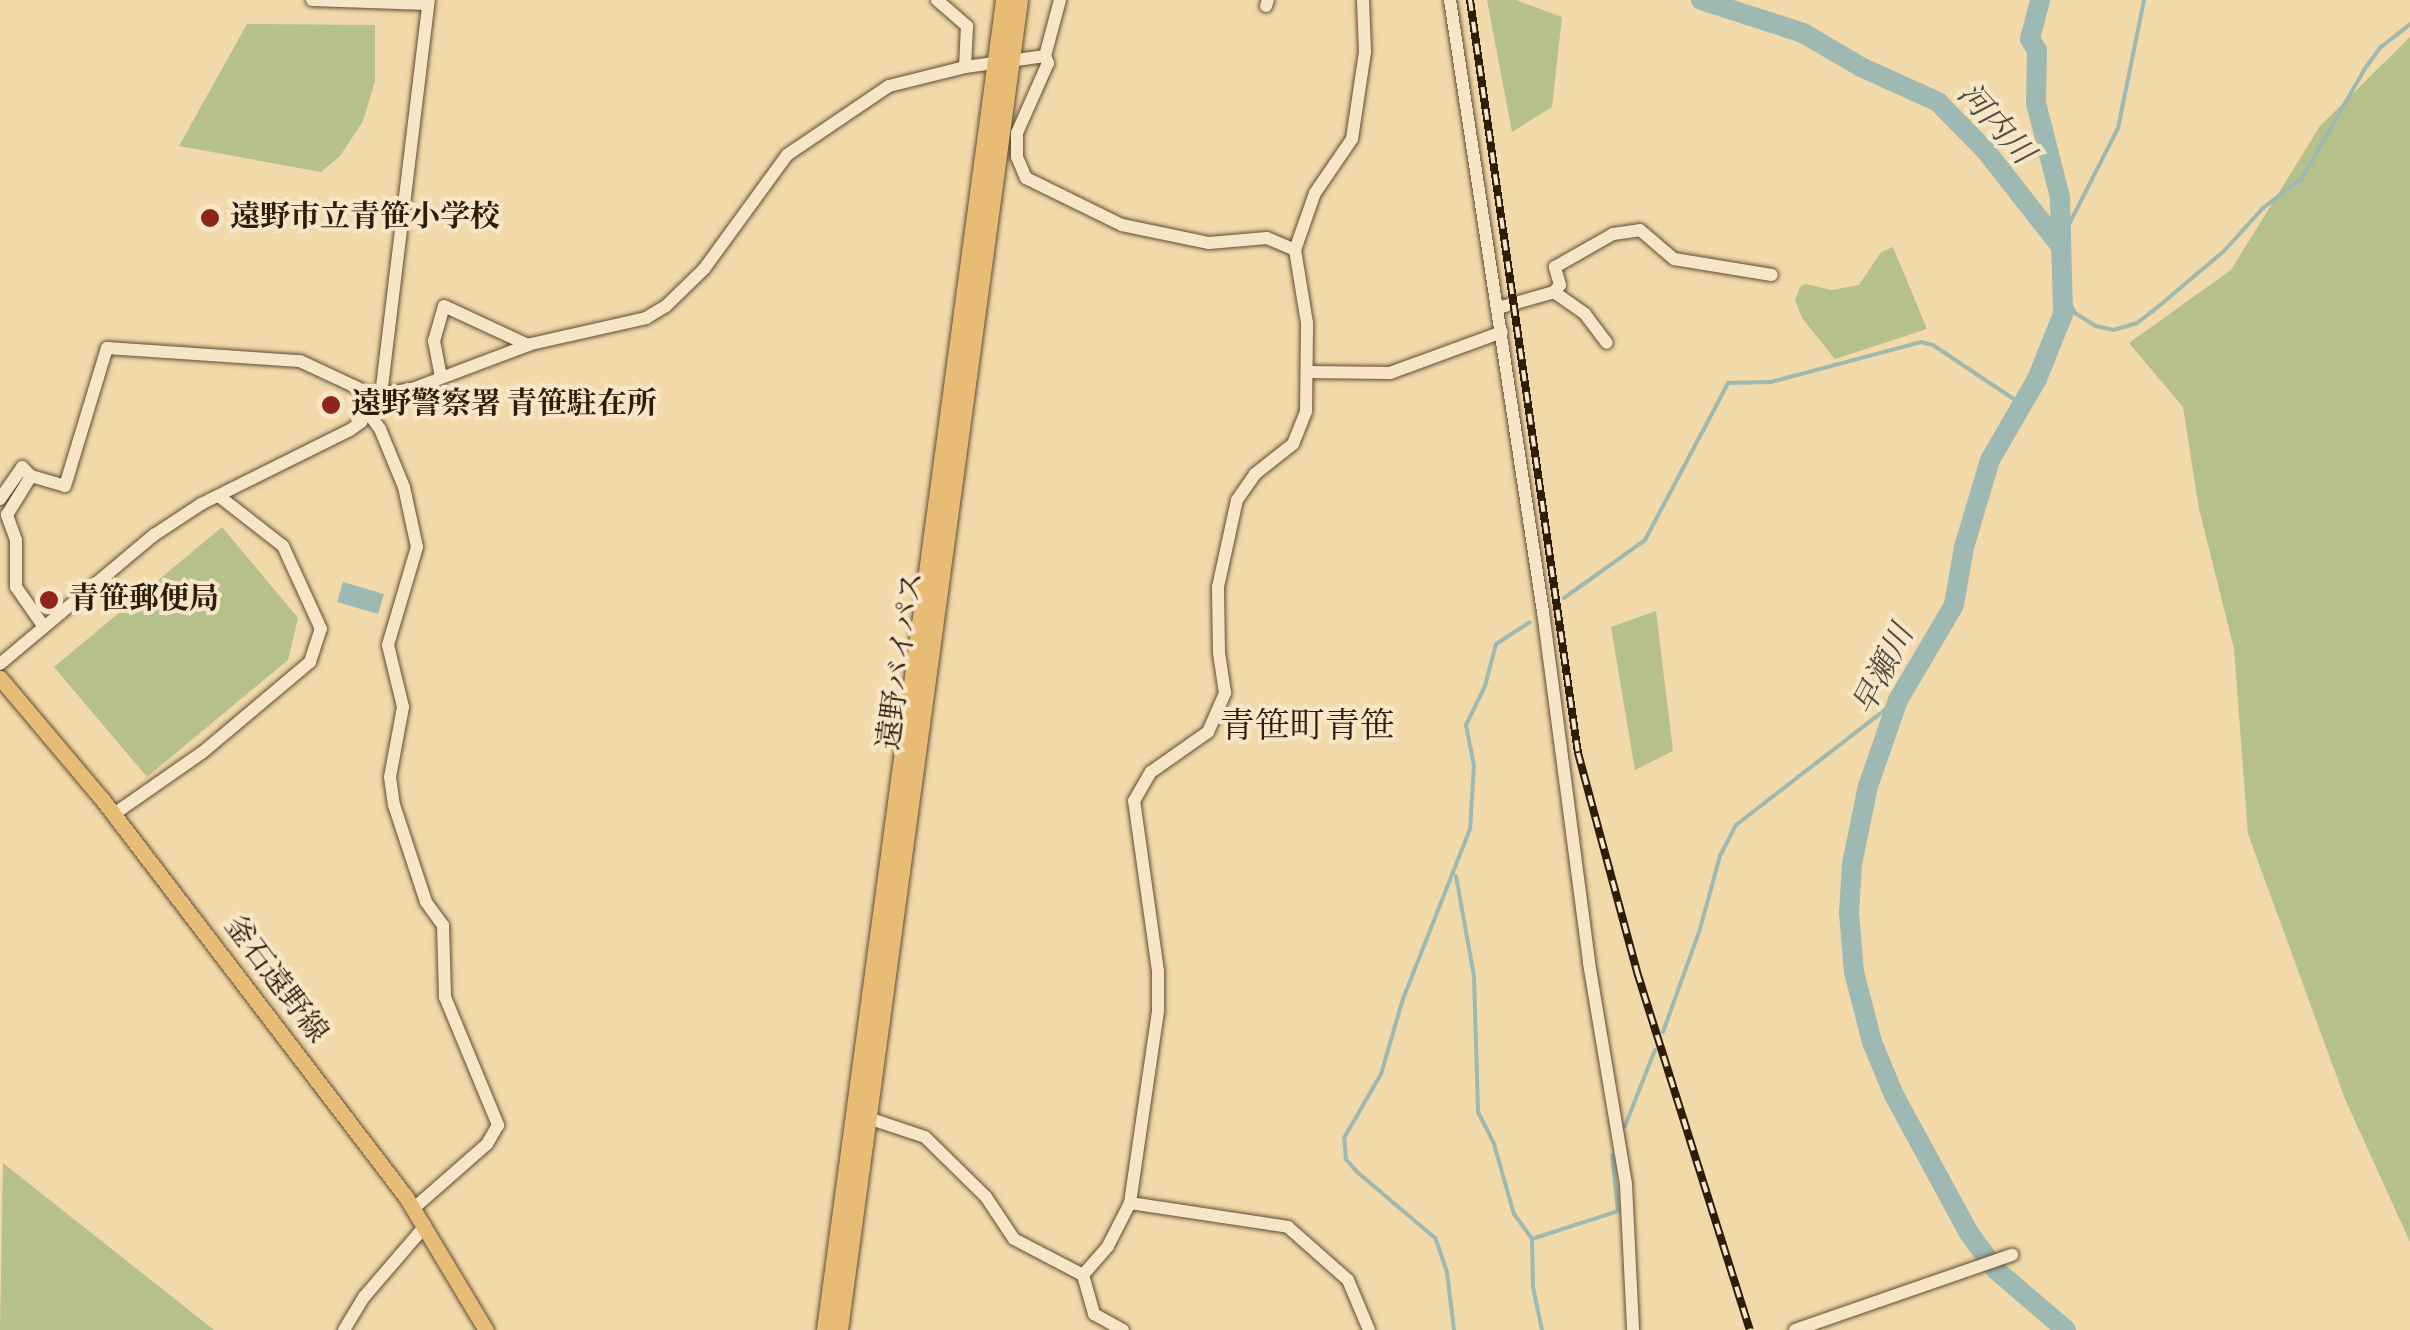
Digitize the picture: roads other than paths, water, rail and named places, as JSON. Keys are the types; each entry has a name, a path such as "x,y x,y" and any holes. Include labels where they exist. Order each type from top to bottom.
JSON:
{"highway":[{"name":"遠野バイパス","path":"826,1330 862,1116 922,674 1003,63 1005,0"},
{"name":"遠野バイパス","path":"1003,63 1019,0"},
{"name":"遠野バイパス","path":"840,1330 862,1116"}],"main road":[{"name":"釜石遠野線","path":"0,678 114,814 414,1208 486,1330"}],"street":[{"path":"0,664 154,535 350,430 378,396 429,2 312,0"},
{"path":"937,0 966,26 964,67"},
{"path":"1060,0 1045,56 1048,64 1017,133 1018,157 1026,178 1122,225 1209,243 1267,238 1295,250"},
{"path":"1083,1276 1108,1246 1130,1203 1152,1062 1158,990 1134,801 1152,772 1208,732 1225,693 1219,653 1218,587 1237,500 1255,474 1293,444 1306,411 1307,323 1295,250 1315,193 1352,138 1365,52 1363,0"},
{"path":"1450,0 1502,332 1589,963 1626,1185 1633,1330"},
{"path":"0,499 22,467 31,476 65,486 107,348 300,362 378,396 441,378 528,345 646,318 666,306 704,269 787,155 888,86 964,67 1045,56"},
{"path":"1498,308 1554,292 1560,285 1555,267 1613,234 1640,230 1674,259 1772,275"},
{"path":"1554,292 1585,314 1607,344"},
{"path":"441,378 434,342 444,306 528,345"},
{"path":"1308,372 1390,374 1502,332"},
{"path":"368,412 380,429 404,487 417,547 388,645 403,708 390,777 394,805 426,902 443,924 445,997 498,1124 488,1144 414,1208"},
{"path":"31,476 4,512 16,540 16,588 44,628"},
{"path":"114,814 203,752 310,662 321,629 282,546 220,497"},
{"path":"862,1116 925,1137 986,1197 1014,1239 1083,1276 1094,1314 1122,1330"},
{"path":"1130,1203 1288,1227 1348,1280 1369,1330"},
{"path":"344,1330 364,1297 425,1226"},
{"path":"1795,1330 2012,1256"}],"water":[{"path":"343,582 384,594 378,614 337,602"}],"waterway":[{"name":"河内川","path":"1701,0 1803,33 1861,67 1938,102 1986,151 2059,244"},
{"name":"早瀬川","path":"2040,0 2030,39 2037,50 2036,103 2060,197 2063,314 2037,379 1990,460 1964,547 1954,605 1898,700 1868,786 1852,864 1849,913 1854,972 1872,1042 1894,1095 1969,1233 1996,1270 2066,1330"},
{"path":"2059,244 2118,128 2144,0"},
{"path":"2065,295 2075,313 2096,326 2114,330 2137,323 2153,311 2224,251 2263,208 2302,178 2364,70 2381,47 2410,24"},
{"path":"1564,598 1645,540 1728,383 1771,382 1921,342 1933,345 2021,404"},
{"path":"1454,1330 1447,1272 1435,1238 1356,1171 1346,1159 1344,1138 1381,1074 1403,999 1470,829 1474,766 1466,725 1485,686 1496,644 1530,622"},
{"path":"1663,1032 1700,929 1720,856 1736,825 1898,700"},
{"path":"1456,876 1474,976 1478,1112 1494,1144 1514,1214 1532,1239 1533,1287 1542,1330"},
{"path":"1625,1126 1655,1050"},
{"path":"1532,1239 1618,1211 1612,1155"}],"railway":[{"path":"1470,0 1578,753 1637,972 1750,1330"}],"place":[{"name":"遠野市立青笹小学校","path":"210,218"},
{"name":"遠野警察署 青笹駐在所","path":"331,405"},
{"name":"青笹郵便局","path":"49,600"}],"district":[{"name":"青笹町青笹","path":"1307,728"}]}
